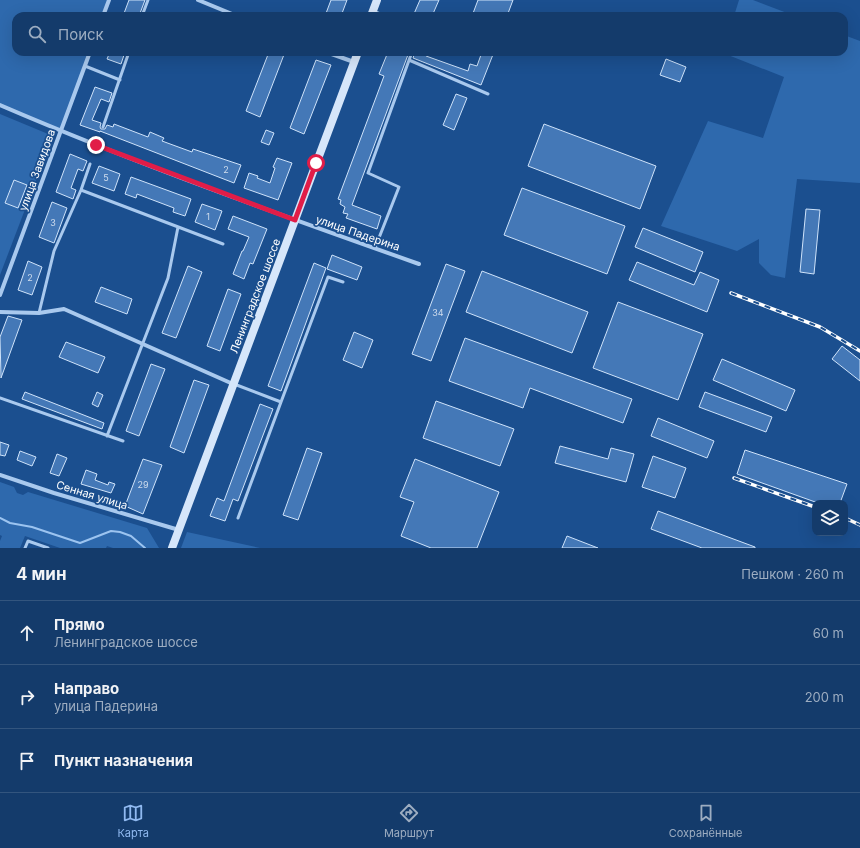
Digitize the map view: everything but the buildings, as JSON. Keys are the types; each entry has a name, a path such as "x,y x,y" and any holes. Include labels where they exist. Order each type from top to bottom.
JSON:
{"main road":[{"path":"372,12 377,0"},
{"name":"Ленинградское шоссе","path":"172,548 356,56"}],"street":[{"path":"105,12 109,0"},
{"path":"198,0 227,12"},
{"name":"улица Завидова","path":"0,295 89,56"},
{"path":"337,56 354,62"},
{"name":"улица Падерина","path":"0,105 61,131 295,220 420,264"},
{"path":"0,312 39,313 64,309 233,384"},
{"name":"Сенная улица","path":"0,475 54,493 178,530"}],"lane":[{"path":"144,12 148,0"},
{"path":"103,127 128,56"},
{"path":"375,248 399,187 368,173 410,56"},
{"path":"409,60 488,94"},
{"path":"85,66 120,80"},
{"path":"39,313 54,251 81,190 90,164"},
{"path":"81,190 223,244"},
{"path":"108,436 168,278 178,227"},
{"path":"238,518 328,277 343,282"},
{"path":"233,384 281,402"},
{"path":"0,398 123,441"},
{"path":"25,548 28,541 48,548"}],"shaded area":[{"path":"0,0 109,0 104,12 12,12 12,56 89,56 61,131 0,105"},
{"path":"739,0 753,0 784,12 735,12"},
{"path":"848,36 860,41 860,183 797,179 785,278 771,275 759,263 759,239 737,251 661,226 708,121 763,138 784,77 731,56 848,56"},
{"path":"0,114 53,136 0,275"},
{"path":"0,482 14,487 17,493 23,495 28,492 147,528 159,548 113,548 107,546 106,548 60,548 25,536 20,548 0,548 2,536 0,535"},
{"path":"187,532 260,548 181,548"}],"waterway":[{"path":"0,518 10,523 32,527 80,543 111,531 120,532 131,536 145,548"}],"railway":[{"path":"731,293 820,327 860,351"},
{"path":"734,478 812,506"},
{"path":"848,519 860,525"}],"route":[{"path":"96,145 295,220 316,163"}]}
